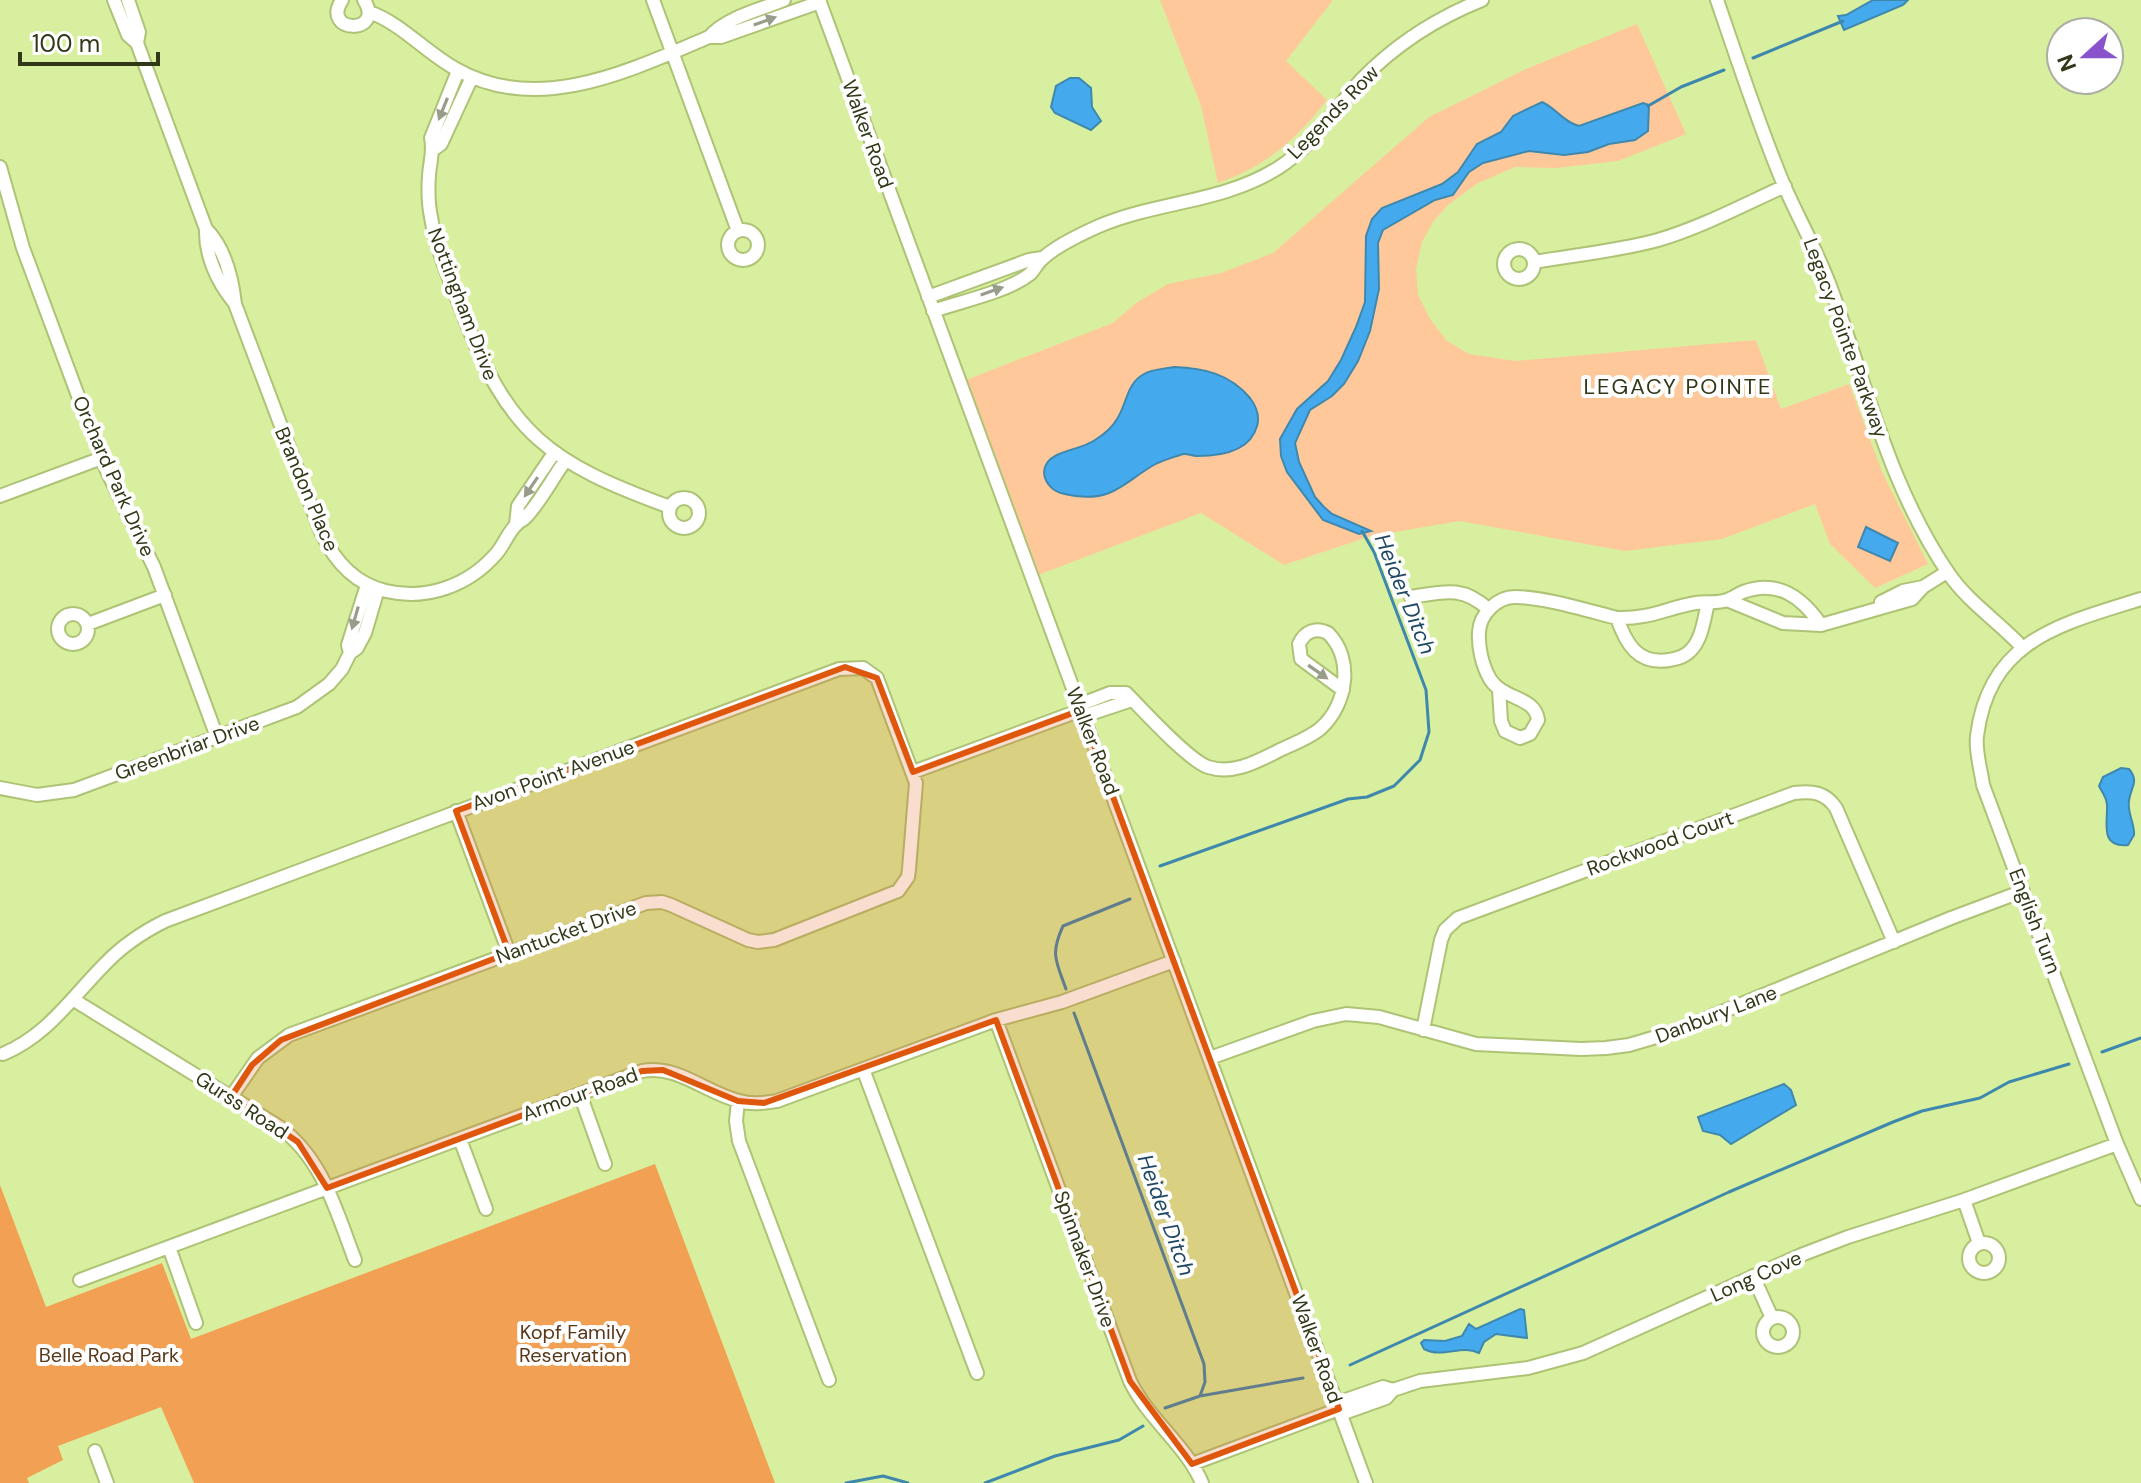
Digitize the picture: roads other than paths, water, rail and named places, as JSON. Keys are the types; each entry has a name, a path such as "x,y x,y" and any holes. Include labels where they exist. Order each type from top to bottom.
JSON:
{"street":[{"name":"Brandon Place","path":"114,0 128,35 137,43 206,229 206,241 216,273 235,304 321,532 338,561 373,587"},
{"name":"Brandon Place","path":"128,0 139,32 137,43"},
{"path":"342,0 338,7 342,22 349,26 364,23 366,6 436,57 472,77 510,86 559,88 606,77 709,37 721,37 819,1"},
{"path":"653,0 738,231"},
{"path":"709,37 717,28 735,19 784,0"},
{"name":"Legends Row","path":"928,297 1042,258 1100,226 1248,185 1280,167 1308,143 1362,79 1406,41 1456,10 1482,0"},
{"name":"Legacy Pointe Parkway","path":"1717,0 1756,113 1832,291 1865,392 1898,478 1947,572 1962,592 2022,647"},
{"name":"Walker Road","path":"819,1 1366,1483"},
{"name":"Nottingham Drive","path":"458,71 431,138 434,149 428,188 431,220 439,251 474,345 504,401 531,433 559,457 600,480 670,507"},
{"name":"Nottingham Drive","path":"434,149 441,144 472,77"},
{"name":"Orchard Park Drive","path":"0,167 23,248 102,458 165,595 217,737"},
{"path":"1534,262 1659,239 1695,227 1785,186"},
{"name":"Legends Row","path":"933,311 1010,285 1030,273 1042,258"},
{"path":"373,587 412,595 429,593 452,586 489,562 516,524 518,506 559,457"},
{"path":"0,496 102,458"},
{"path":"1727,600 1783,623 1821,625 1869,610 1903,591 1923,587 1947,572"},
{"name":"Greenbriar Drive","path":"0,788 37,795 65,792 306,702 336,677 350,653 348,645 373,587"},
{"path":"1499,690 1490,678 1478,642 1479,625 1488,609 1513,597 1617,618 1651,616 1700,602 1727,600 1747,590 1776,587 1798,598 1821,625"},
{"path":"1415,609 1411,597 1448,591 1466,593 1488,609"},
{"path":"88,624 165,595"},
{"path":"2022,647 2070,622 2141,599"},
{"path":"1617,618 1624,640 1635,653 1657,662 1676,659 1692,650 1698,641 1708,603"},
{"path":"913,772 1081,710 1118,692 1126,693 1204,766 1221,770 1258,761 1320,729 1339,704 1343,690 1345,674 1342,657 1332,638 1324,631 1308,632 1299,644 1301,659 1343,690"},
{"name":"English Turn","path":"2022,647 1996,679 1985,700 1976,739 1983,785 2117,1144 2141,1199"},
{"name":"Avon Point Avenue","path":"3,1054 36,1037 119,950 165,921 845,667 863,668 877,678 913,772"},
{"name":"Nantucket Drive","path":"231,1097 252,1065 281,1040 652,902 671,905 758,942 774,940 891,896 904,885 909,869 916,783 913,772"},
{"name":"Rockwood Court","path":"1423,1030 1441,940 1445,930 1458,918 1794,793 1816,792 1824,795 1836,808 1894,942"},
{"path":"456,811 509,953"},
{"name":"Danbury Lane","path":"1210,1058 1335,1016 1379,1017 1476,1044 1581,1049 1629,1045 1673,1032 2023,891"},
{"name":"Armour Road","path":"80,1280 651,1069 671,1072 738,1101 777,1101 996,1020 1062,1002 1174,961"},
{"name":"Gurss Road","path":"74,1000 298,1142 317,1165 355,1260"},
{"name":"Spinnaker Drive","path":"996,1020 1130,1381 1150,1414 1192,1464 1202,1483"},
{"path":"863,1069 977,1373"},
{"path":"580,1094 605,1164"},
{"path":"738,1101 736,1121 739,1141 829,1380"},
{"path":"460,1139 486,1209"},
{"name":"Long Cove","path":"1192,1464 1339,1409 1383,1387 1393,1390 1420,1381 1528,1368 1583,1353 1848,1237 1964,1200 2117,1144"},
{"path":"1964,1200 1979,1243"},
{"path":"169,1247 196,1323"},
{"path":"1753,1276 1772,1318"},
{"path":"95,1451 107,1483"}],"water":[{"path":"1873,0 1908,0 1903,5 1844,30 1838,16 1846,15"},
{"path":"1070,78 1079,78 1091,88 1092,107 1101,121 1091,130 1055,113 1051,107 1056,86"},
{"path":"1542,102 1579,126 1643,103 1649,105 1648,131 1635,140 1609,144 1588,152 1564,155 1529,151 1483,163 1469,172 1453,195 1435,200 1383,230 1378,243 1379,289 1370,331 1358,361 1344,384 1310,410 1295,443 1299,462 1315,497 1332,514 1371,531 1359,534 1323,520 1287,472 1281,456 1280,439 1297,409 1328,381 1356,327 1365,302 1366,236 1372,219 1382,208 1442,184 1458,172 1477,144 1501,132 1513,116"},
{"path":"1174,367 1216,374 1242,390 1252,401 1258,415 1257,426 1248,442 1233,451 1215,455 1184,454 1166,460 1099,496 1068,495 1052,488 1044,471 1051,459 1089,443 1107,431 1117,419 1138,378 1151,371"},
{"path":"1866,527 1898,543 1890,561 1858,547"},
{"path":"2121,768 2129,769 2134,778 2129,805 2134,835 2128,845 2119,845 2109,838 2107,802 2099,786 2103,777"},
{"path":"1784,1084 1791,1090 1796,1105 1731,1144 1720,1135 1703,1131 1698,1117"},
{"path":"1520,1309 1524,1310 1527,1338 1496,1334 1484,1342 1479,1353 1465,1350 1431,1352 1424,1349 1421,1343 1424,1340 1445,1341 1462,1336 1469,1324 1476,1329"}],"waterway":[{"name":"Heider Ditch","path":"1753,58 1843,21"},
{"name":"Heider Ditch","path":"1648,106 1681,87 1724,70"},
{"name":"Heider Ditch","path":"1160,866 1348,799 1367,797 1394,786 1420,760 1429,732 1426,690 1374,552 1362,531"},
{"name":"Heider Ditch","path":"1066,989 1056,958 1063,926 1130,899"},
{"name":"Heider Ditch","path":"1074,1013 1204,1364 1205,1382 1200,1396 1165,1408"},
{"path":"2102,1052 2141,1038"},
{"path":"1350,1365 1729,1192 1893,1122 1922,1111 1980,1098 2009,1082 2069,1064"},
{"path":"1200,1396 1303,1378"},
{"name":"Heider Ditch","path":"985,1483 1055,1456 1119,1440 1143,1426"},
{"name":"Heider Ditch","path":"846,1483 883,1476 908,1483"}],"district":[{"name":"LEGACY POINTE","path":"1678,386"}],"park label":[{"name":"Kopf Family Reservation","path":"573,1344"},
{"name":"Belle Road Park","path":"109,1355"}]}
